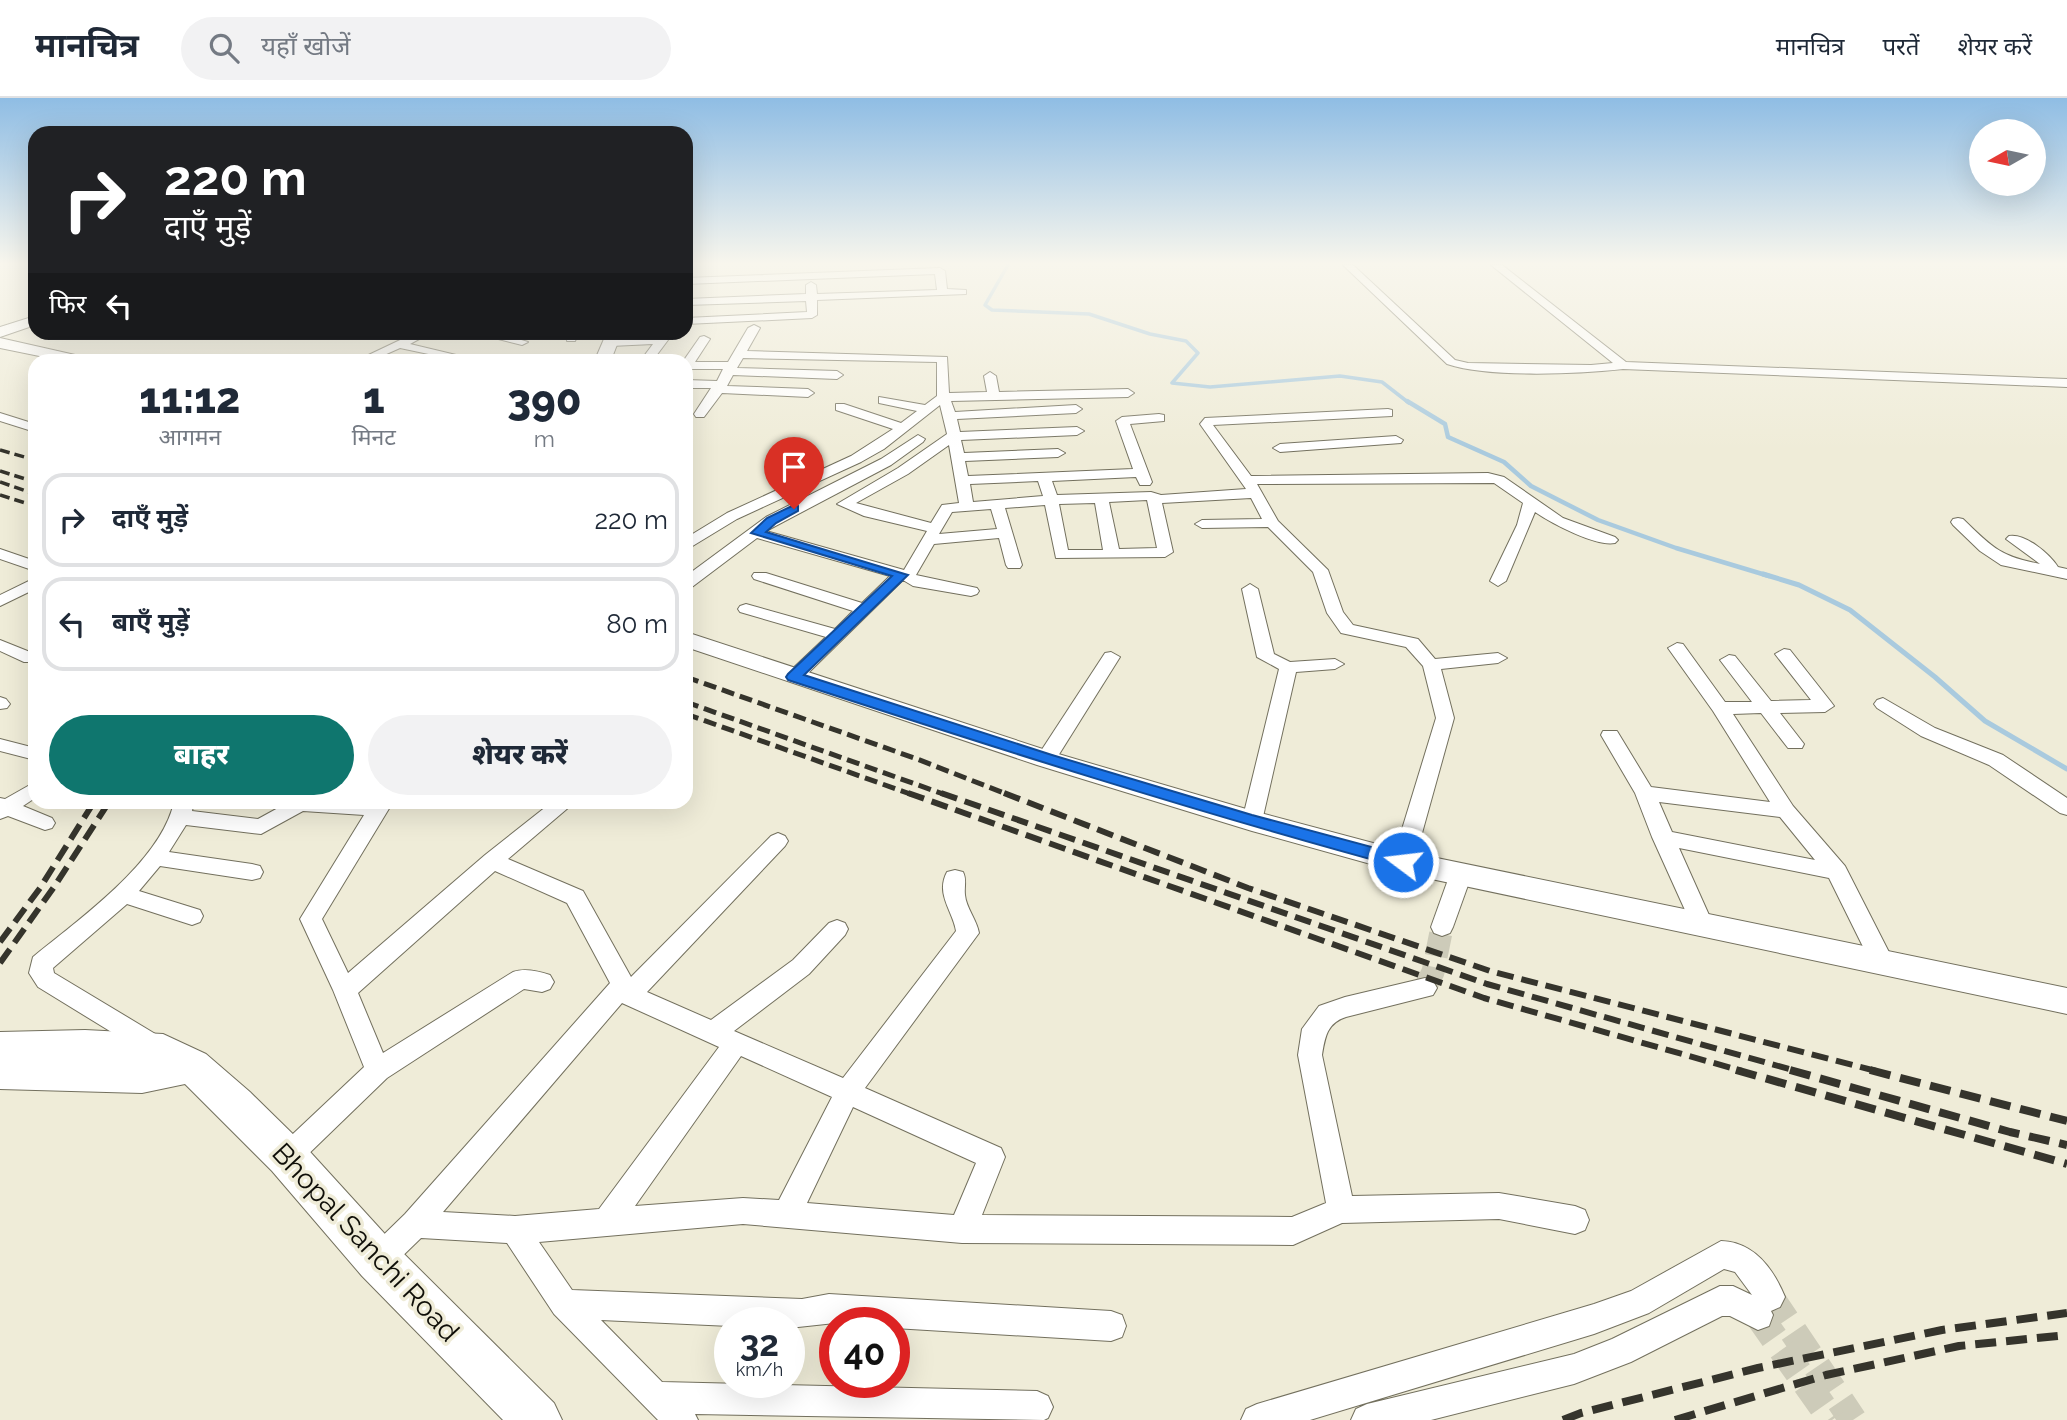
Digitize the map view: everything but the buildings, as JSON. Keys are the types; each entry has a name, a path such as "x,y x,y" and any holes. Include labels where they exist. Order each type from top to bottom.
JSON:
{"main road":[{"path":"0,1048 85,1046 165,1064"},
{"path":"0,1072 165,1064"},
{"name":"Bhopal Sanchi Road","path":"165,1064 236,1105 287,1157 378,1260 537,1420"}],"street":[{"path":"1414,327 1451,362 1467,367 1591,369 1623,365 2067,383"},
{"path":"1574,327 1623,365"},
{"path":"693,406 702,409 719,387 754,328"},
{"path":"693,355 704,338"},
{"path":"379,354 411,340"},
{"path":"513,340 522,342"},
{"path":"0,343 50,354"},
{"path":"401,345 438,354"},
{"path":"739,354 943,359 943,397 950,416 967,506"},
{"path":"693,366 837,375"},
{"path":"990,376 994,396"},
{"path":"693,385 808,393"},
{"path":"693,541 732,516 856,459 943,397 1128,393"},
{"path":"883,400 926,410"},
{"path":"841,407 901,428"},
{"path":"950,416 1076,409"},
{"path":"1388,413 1207,422 1251,486 1272,523 1320,570 1335,613 1348,629 1412,643 1431,665 1445,718 1403,862"},
{"path":"1339,415 1358,442"},
{"path":"0,417 28,426"},
{"path":"1043,477 1051,500 1061,555 1165,552 1152,497 1122,421 1159,418"},
{"path":"1005,533 931,534 844,504 904,471 953,436 1077,431"},
{"path":"693,579 771,520 886,462 918,439"},
{"path":"1280,448 1396,440"},
{"path":"958,457 1058,453"},
{"path":"962,480 1141,472"},
{"path":"794,677 865,608 904,575 947,508 1051,500 1152,497 1251,486 1488,477 1499,480 1569,526 1610,540"},
{"path":"1101,498 1112,554"},
{"path":"1499,581 1524,525 1531,502"},
{"path":"997,504 1014,565"},
{"path":"1958,522 2006,562 2060,572"},
{"path":"1202,524 1272,523"},
{"path":"757,533 904,575 913,581 971,591"},
{"path":"2014,539 2060,572"},
{"path":"0,554 28,564"},
{"path":"760,576 865,608"},
{"path":"0,601 28,588"},
{"path":"1250,589 1266,657 1288,667 1335,664"},
{"path":"746,609 839,635"},
{"path":"693,641 1046,759 1252,821 1403,862 2067,1001"},
{"path":"0,645 28,657"},
{"path":"1677,648 1720,708 1786,811 1838,872 1882,962"},
{"path":"1720,708 1825,706 1784,654"},
{"path":"1046,759 1111,657"},
{"path":"1431,665 1498,658"},
{"path":"1729,660 1795,744"},
{"path":"1252,821 1288,667"},
{"path":"1883,704 1935,735 1996,760 2067,807"},
{"path":"1610,735 1645,793 1702,924"},
{"path":"0,745 28,752"},
{"path":"2,808 28,793"},
{"path":"1645,793 1786,811"},
{"path":"2,808 45,823"},
{"path":"165,1064 46,980 41,973 41,964 124,894 155,858 182,809 261,827 292,809"},
{"path":"378,809 311,919 345,990 378,1070"},
{"path":"345,990 492,861 556,809"},
{"path":"1662,837 1838,872"},
{"path":"378,1260 415,1224 626,990 778,841"},
{"path":"155,858 252,872"},
{"path":"492,861 575,897 626,990 992,1157 962,1229"},
{"path":"1442,927 1461,874"},
{"path":"786,1215 847,1093 968,933 966,922 954,898 955,878"},
{"path":"124,894 192,916"},
{"path":"606,1223 726,1036 801,967 837,929"},
{"path":"287,1157 378,1070 521,979 542,982"},
{"path":"1341,1210 1310,1055 1314,1028 1328,1013 1425,988"},
{"path":"415,1224 515,1230 743,1212 962,1229 1293,1231 1341,1210 1499,1206 1575,1220"},
{"path":"515,1230 564,1304 655,1397 682,1420"},
{"path":"1257,1420 1594,1319 1639,1303 1721,1255 1733,1254 1743,1258 1764,1306 1720,1301 1620,1351 1574,1369 1367,1420"},
{"path":"564,1304 802,1314 829,1309 1111,1326"},
{"path":"655,1397 1037,1408"}],"waterway":[{"path":"1128,327 1186,341 1198,353 1172,383 1210,387 1340,376 1382,382 1409,403"},
{"path":"1407,401 1445,424 1448,437 1504,462 1531,486 1598,520 1676,548 1769,576"},
{"path":"1763,574 1799,585 1850,610 1935,677 1985,721 2067,769"}],"tunnel":[{"path":"1425,988 1433,972 1442,927"},
{"path":"1770,1297 1853,1420"},
{"path":"1758,1315 1832,1420"}],"railway":[{"path":"0,450 28,458"},
{"path":"0,471 28,480"},
{"path":"0,482 28,492"},
{"path":"0,495 28,504"},
{"path":"693,679 917,759 1009,795"},
{"path":"693,705 946,795"},
{"path":"693,716 913,795"},
{"path":"908,793 1484,998 1742,1071"},
{"path":"941,793 1487,984 1796,1071"},
{"path":"1004,793 1248,888 1490,971 1876,1071"},
{"path":"0,942 40,888 90,809"},
{"path":"0,963 104,809"},
{"path":"1736,1070 2067,1164"},
{"path":"1790,1070 2010,1132 2067,1145"},
{"path":"1870,1070 2067,1121"},
{"path":"1563,1420 1581,1413 1758,1368 1942,1330 2067,1313"},
{"path":"1675,1420 1826,1375 1959,1346 2067,1335"}],"route":[{"path":"794,509 771,520 757,533 901,575 794,677 1046,759 1252,821 1403,862"}]}
